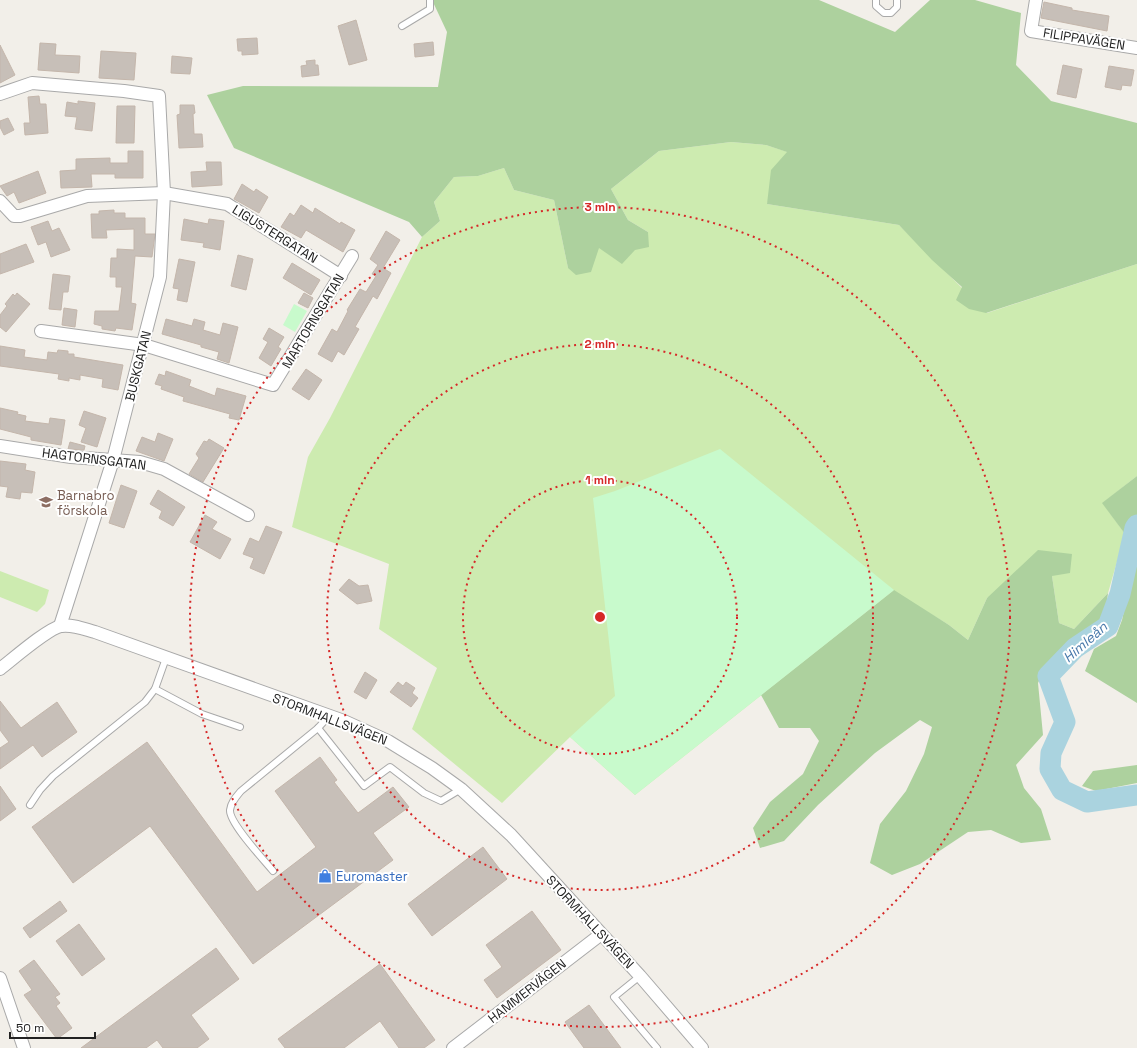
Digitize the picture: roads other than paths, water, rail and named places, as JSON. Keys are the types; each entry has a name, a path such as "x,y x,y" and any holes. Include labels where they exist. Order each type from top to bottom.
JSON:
{"street":[{"name":"FILIPPAVÄGEN","path":"1036,0 1031,31 1137,48"},
{"name":"BUSKGATAN","path":"0,94 32,83 124,91 159,96 164,194 160,277 114,460 60,626"},
{"name":"LIGUSTERGATAN","path":"0,202 14,216 20,216 87,196 164,194 227,204 341,276"},
{"name":"MARTORNSGATAN","path":"144,345 273,385 352,256"},
{"path":"41,331 144,345"},
{"name":"HAGTORNSGATAN","path":"0,446 71,457 140,462 164,469 248,515"},
{"path":"0,669 46,634 60,626"},
{"name":"STORMHALLSVÄGEN","path":"60,626 70,626 95,632 329,716 370,733 404,750 461,789 511,836 600,935 640,976 697,1045"},
{"name":"HAMMERVÄGEN","path":"453,1048 600,935"},
{"path":"0,978 24,1048"}],"lane":[{"path":"402,26 430,9 430,0"},
{"path":"876,0 876,6 884,13 891,12 897,7 897,0"},
{"path":"30,806 40,790 53,776 145,702 155,689 166,658"},
{"path":"155,689 202,714 240,727"},
{"path":"273,871 234,822 230,811 232,802 318,728 329,716"},
{"path":"318,728 364,786 390,766 424,793 441,801 461,789"},
{"path":"640,976 614,998 657,1048"}],"waterway":[{"name":"Himleån","path":"1137,525 1135,528 1120,594 1108,626 1075,648 1048,676 1065,722 1051,753 1050,769 1062,790 1087,802 1137,795"}],"place":[{"name":"Barnabro förskola","path":"46,502"},
{"name":"Euromaster","path":"325,876"}]}
